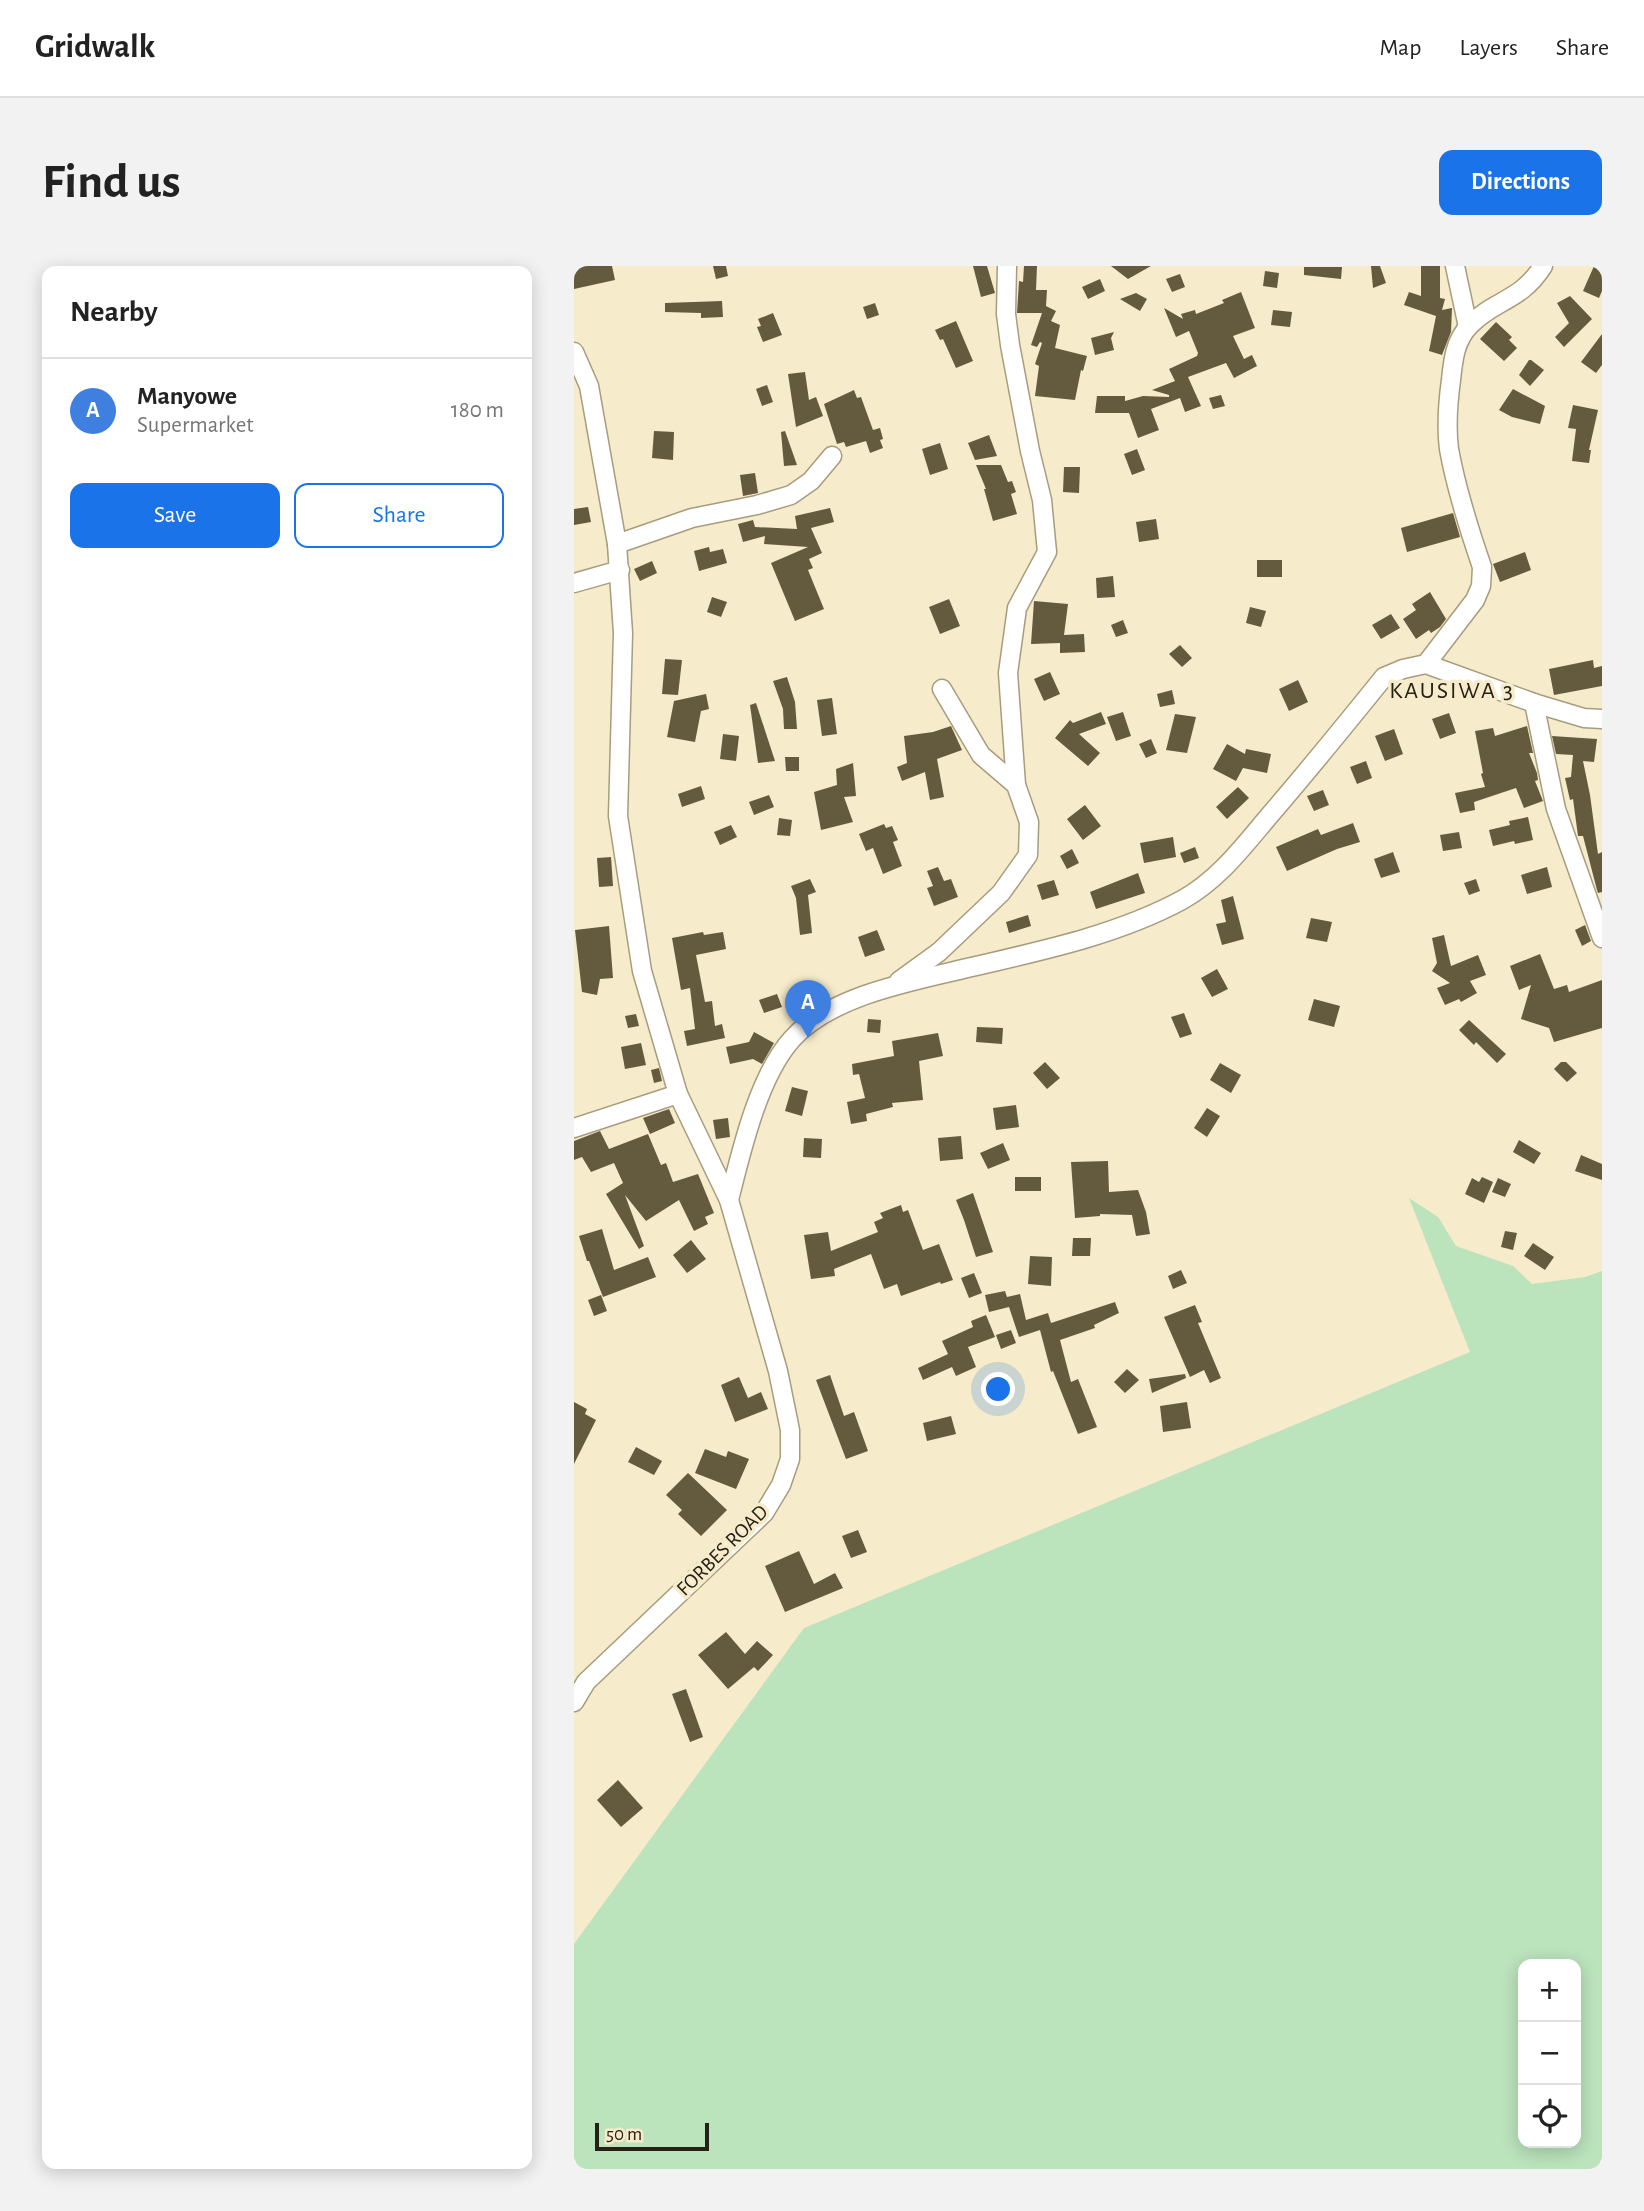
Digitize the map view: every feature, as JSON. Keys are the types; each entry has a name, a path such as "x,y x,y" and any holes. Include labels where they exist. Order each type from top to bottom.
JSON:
{"street":[{"path":"890,987 939,952 1001,893 1028,855 1029,822 1016,785 1008,673 1017,608 1047,552 1042,500 1010,345 1006,314 1007,266"},
{"path":"1455,266 1468,327"},
{"path":"1426,664 1475,600 1481,586 1482,567 1460,494 1448,436 1447,412 1453,356 1468,327 1480,316 1525,290 1543,266"},
{"name":"FORBES ROAD","path":"574,352 589,386 620,569 623,633 618,816 642,971 678,1094 729,1200 778,1371 790,1430 790,1459 781,1485 764,1513 586,1682 574,1702"},
{"path":"617,544 692,518 791,495 811,481 832,456"},
{"path":"574,583 620,569"},
{"path":"729,1200 741,1154 768,1074 791,1039 821,1013 890,987 1011,958 1124,926 1183,899 1223,869 1384,677 1403,668 1426,664 1534,703 1584,718 1602,719"},
{"path":"942,689 981,755 1016,785"},
{"path":"1534,703 1556,809 1602,938"},
{"path":"574,1128 678,1094"}],"green space":[{"path":"1409,1198 1438,1217 1456,1246 1513,1266 1532,1284 1585,1277 1602,1271 1602,2169 574,2169 574,1944 804,1628 1470,1352"}],"building":[{"path":"574,266 612,266 615,280 574,289"},
{"path":"713,266 726,266 728,276 716,279"},
{"path":"973,266 987,266 995,293 981,297"},
{"path":"1024,266 1037,266 1036,290 1047,290 1046,306 1056,311 1051,321 1060,325 1055,348 1087,356 1083,371 1081,370 1075,400 1035,396 1039,366 1035,364 1042,343 1037,347 1031,345 1042,313 1017,313 1019,281 1023,282"},
{"path":"1111,266 1151,266 1128,279"},
{"path":"1371,266 1380,266 1386,283 1373,288"},
{"path":"1421,266 1440,266 1440,298 1445,299 1442,310 1452,308 1451,332 1442,355 1429,351 1436,316 1404,305 1409,292 1421,296"},
{"path":"1594,266 1602,266 1602,291 1599,298 1583,291"},
{"path":"1304,267 1342,267 1341,279 1304,275"},
{"path":"1265,271 1279,273 1277,288 1263,286"},
{"path":"1180,274 1185,287 1172,292 1166,279"},
{"path":"1100,279 1105,291 1088,299 1082,287"},
{"path":"1241,292 1255,328 1233,336 1244,359 1252,355 1257,366 1234,378 1226,363 1188,377 1201,406 1185,412 1180,398 1151,409 1159,430 1138,438 1129,413 1095,413 1097,396 1125,396 1125,401 1143,396 1169,397 1152,390 1175,381 1169,369 1197,356 1189,331 1176,337 1164,308 1183,319 1181,314 1195,310 1196,314 1224,303 1222,300"},
{"path":"1136,293 1147,299 1140,311 1120,299"},
{"path":"1570,296 1592,319 1564,347 1555,337 1569,323 1557,303"},
{"path":"722,301 723,317 701,318 701,313 665,312 665,303"},
{"path":"875,303 879,315 867,319 863,307"},
{"path":"1273,310 1292,312 1290,327 1271,325"},
{"path":"773,313 782,335 763,342 757,327 761,326 758,319"},
{"path":"956,321 973,361 956,368 943,339 940,340 935,330"},
{"path":"1496,322 1512,337 1509,340 1517,348 1504,361 1480,339"},
{"path":"1114,332 1111,338 1114,350 1095,355 1091,338"},
{"path":"1602,334 1602,365 1596,373 1581,362"},
{"path":"1529,360 1544,370 1530,386 1519,375"},
{"path":"805,372 809,400 816,397 823,416 796,427 788,374"},
{"path":"767,385 773,402 762,406 756,389"},
{"path":"1513,389 1545,406 1540,424 1512,417 1499,410"},
{"path":"854,390 857,398 861,397 873,430 880,428 883,439 880,440 883,448 870,453 866,441 846,447 844,442 837,444 824,404"},
{"path":"1221,395 1225,406 1213,409 1209,398"},
{"path":"1573,405 1598,410 1589,450 1589,463 1572,461 1576,429 1568,428"},
{"path":"654,431 674,432 673,460 652,458"},
{"path":"785,431 797,465 784,466 781,432"},
{"path":"989,435 997,456 975,460 968,443"},
{"path":"940,443 948,469 930,475 922,449"},
{"path":"1137,449 1145,470 1132,475 1124,454"},
{"path":"976,465 1001,465 1008,482 1012,481 1016,492 1011,494 1017,514 993,521 986,489"},
{"path":"1064,467 1080,467 1079,493 1063,492"},
{"path":"755,473 758,493 743,496 740,475"},
{"path":"588,507 591,522 574,525 574,509"},
{"path":"830,508 834,522 811,528 822,553 809,559 813,568 808,570 824,609 795,621 771,563 808,547 764,544 765,536 743,542 738,524 753,520 755,527 797,529 795,516"},
{"path":"1453,513 1460,537 1407,552 1401,528"},
{"path":"1156,519 1159,539 1139,542 1136,522"},
{"path":"709,547 710,552 723,549 727,563 699,571 694,551"},
{"path":"1525,552 1531,570 1500,582 1493,564"},
{"path":"1257,560 1282,560 1282,577 1257,577"},
{"path":"652,561 657,573 640,581 634,569"},
{"path":"1113,576 1115,597 1097,598 1096,578"},
{"path":"1430,592 1446,619 1431,633 1429,630 1416,639 1403,619 1416,610 1412,604"},
{"path":"712,597 727,602 721,617 707,612"},
{"path":"949,599 960,626 940,634 929,607"},
{"path":"1034,601 1068,604 1064,635 1084,634 1085,652 1060,653 1060,643 1031,644"},
{"path":"1250,607 1266,611 1261,627 1246,623"},
{"path":"1391,614 1400,628 1381,639 1372,625"},
{"path":"1123,620 1128,633 1116,637 1111,625"},
{"path":"1180,645 1192,658 1182,667 1169,654"},
{"path":"665,659 682,660 678,695 662,694"},
{"path":"1593,660 1594,668 1602,666 1602,686 1554,695 1549,669"},
{"path":"1050,672 1060,694 1044,701 1034,679"},
{"path":"787,677 795,702 797,729 784,729 783,709 773,681"},
{"path":"1298,680 1308,702 1289,711 1279,689"},
{"path":"1172,690 1175,704 1160,707 1157,694"},
{"path":"706,694 709,709 701,711 695,742 667,737 674,701"},
{"path":"832,698 837,734 822,736 817,700"},
{"path":"756,703 775,761 758,763 750,705"},
{"path":"1101,712 1106,724 1079,734 1100,753 1088,766 1055,738 1070,720 1073,723"},
{"path":"1123,712 1131,736 1116,741 1107,717"},
{"path":"1449,713 1456,733 1440,739 1432,719"},
{"path":"1175,714 1196,717 1187,753 1166,750"},
{"path":"951,726 962,750 937,759 944,797 930,800 925,772 902,781 897,767 907,763 904,736 933,732"},
{"path":"1527,726 1533,753 1529,753 1543,801 1524,808 1516,788 1474,802 1475,810 1460,813 1455,793 1485,787 1475,731 1493,728 1495,736"},
{"path":"1394,729 1403,754 1385,761 1375,736"},
{"path":"723,734 739,736 736,761 720,759"},
{"path":"1552,736 1597,739 1594,762 1583,761 1598,854 1602,852 1602,892 1598,893 1583,836 1578,836 1573,799 1570,800 1565,778 1571,777 1573,755 1556,754"},
{"path":"1151,739 1157,753 1146,758 1139,744"},
{"path":"1227,744 1245,754 1246,749 1271,754 1267,773 1243,768 1236,781 1213,769"},
{"path":"785,757 799,757 799,771 786,771"},
{"path":"1366,761 1372,778 1357,784 1350,767"},
{"path":"853,763 856,796 844,797 853,822 821,830 814,792 837,785 836,769"},
{"path":"701,786 705,799 682,807 678,794"},
{"path":"1238,787 1249,798 1227,819 1216,807"},
{"path":"1323,790 1329,805 1314,811 1307,796"},
{"path":"769,795 774,807 754,815 749,802"},
{"path":"1085,805 1101,826 1083,840 1067,819"},
{"path":"1528,817 1533,840 1493,846 1489,830 1510,825 1509,821"},
{"path":"779,818 792,820 790,836 777,835"},
{"path":"1353,823 1360,842 1287,871 1276,847 1318,829 1321,835"},
{"path":"884,824 886,828 892,826 898,840 893,842 902,866 883,874 873,848 866,851 859,834"},
{"path":"731,825 737,837 720,845 714,832"},
{"path":"1459,832 1462,848 1443,851 1440,835"},
{"path":"1173,837 1176,857 1144,863 1140,843"},
{"path":"1195,847 1199,858 1184,863 1180,853"},
{"path":"1072,849 1079,863 1067,869 1060,856"},
{"path":"1393,852 1400,872 1381,878 1374,859"},
{"path":"611,857 613,886 599,887 597,858"},
{"path":"938,867 944,881 951,879 958,897 934,906 927,888 933,886 927,871"},
{"path":"1547,867 1552,887 1527,894 1521,875"},
{"path":"1138,873 1145,893 1096,909 1090,892"},
{"path":"810,879 816,892 808,895 812,933 800,935 796,898 791,886"},
{"path":"1476,879 1480,891 1469,895 1464,883"},
{"path":"1054,880 1059,895 1042,900 1037,885"},
{"path":"1233,896 1244,939 1222,945 1216,924 1226,922 1221,900"},
{"path":"1028,915 1031,926 1009,933 1006,922"},
{"path":"1311,918 1332,922 1327,942 1306,938"},
{"path":"1585,925 1591,941 1582,946 1575,930"},
{"path":"609,926 613,978 600,979 597,995 582,992 575,930"},
{"path":"877,930 885,950 865,957 858,937"},
{"path":"703,932 704,935 723,932 726,949 696,955 705,1002 712,1001 715,1026 722,1024 725,1038 687,1046 684,1031 695,1029 690,988 681,990 672,938"},
{"path":"1444,935 1451,966 1478,955 1486,975 1470,981 1477,993 1461,1002 1459,999 1445,1005 1437,988 1450,983 1432,971 1437,963 1432,938"},
{"path":"1540,954 1554,989 1567,985 1569,992 1602,980 1602,1028 1554,1042 1549,1028 1521,1019 1531,985 1519,990 1510,966"},
{"path":"1217,969 1228,989 1212,997 1201,978"},
{"path":"777,994 782,1007 764,1013 759,1000"},
{"path":"1314,999 1340,1006 1334,1027 1308,1020"},
{"path":"1184,1013 1192,1034 1180,1038 1171,1017"},
{"path":"636,1014 639,1026 628,1028 625,1016"},
{"path":"868,1019 881,1020 880,1033 867,1032"},
{"path":"1469,1020 1506,1054 1497,1063 1459,1030"},
{"path":"977,1027 1003,1028 1002,1044 976,1042"},
{"path":"754,1032 774,1043 762,1064 753,1059 730,1064 726,1047 749,1042"},
{"path":"938,1033 943,1056 919,1061 923,1100 892,1103 893,1107 866,1114 867,1121 851,1124 847,1102 865,1098 859,1074 853,1075 852,1064 894,1056 892,1041"},
{"path":"641,1043 646,1065 625,1069 621,1047"},
{"path":"1045,1062 1060,1078 1047,1089 1033,1073"},
{"path":"1561,1062 1566,1062 1577,1073 1567,1082 1554,1069"},
{"path":"1220,1063 1241,1075 1231,1093 1210,1080"},
{"path":"659,1068 662,1081 654,1083 651,1070"},
{"path":"792,1087 808,1091 802,1116 785,1111"},
{"path":"1016,1105 1019,1127 996,1130 993,1108"},
{"path":"1207,1108 1220,1116 1207,1137 1194,1128"},
{"path":"669,1109 675,1123 650,1134 643,1118"},
{"path":"728,1118 730,1137 716,1139 713,1120"},
{"path":"600,1131 609,1149 648,1134 661,1165 666,1163 673,1182 698,1174 714,1213 705,1217 708,1224 694,1231 679,1200 646,1221 625,1195 644,1246 639,1249 606,1194 623,1183 614,1163 591,1172 582,1157 574,1160 574,1141"},
{"path":"961,1136 963,1159 940,1161 938,1138"},
{"path":"804,1138 822,1139 821,1158 803,1157"},
{"path":"1519,1140 1541,1153 1534,1164 1513,1152"},
{"path":"1003,1143 1010,1160 988,1169 980,1153"},
{"path":"1581,1155 1602,1164 1602,1180 1575,1171"},
{"path":"1108,1161 1109,1192 1138,1190 1150,1234 1136,1236 1132,1215 1100,1214 1075,1218 1071,1162"},
{"path":"1015,1177 1041,1177 1041,1191 1015,1191"},
{"path":"1482,1177 1493,1182 1484,1203 1465,1194 1472,1178 1479,1182"},
{"path":"1498,1178 1511,1184 1505,1197 1492,1192"},
{"path":"973,1193 993,1252 976,1257 956,1200"},
{"path":"901,1205 903,1212 908,1210 923,1250 939,1244 953,1280 901,1296 897,1284 884,1289 871,1254 834,1269 835,1276 811,1279 804,1235 828,1232 831,1251 878,1232 874,1222 883,1218 880,1213"},
{"path":"602,1229 614,1270 648,1257 656,1277 603,1297 579,1236"},
{"path":"1505,1231 1517,1233 1513,1250 1501,1247"},
{"path":"1073,1238 1091,1238 1090,1256 1072,1256"},
{"path":"691,1240 706,1259 687,1273 673,1255"},
{"path":"1533,1243 1554,1257 1545,1270 1524,1256"},
{"path":"1030,1256 1052,1257 1051,1286 1028,1284"},
{"path":"1181,1270 1187,1283 1173,1289 1168,1276"},
{"path":"974,1273 982,1293 969,1298 961,1278"},
{"path":"1005,1291 1007,1297 1020,1294 1026,1320 1048,1313 1051,1323 1115,1302 1119,1313 1094,1325 1095,1328 1060,1340 1071,1382 1078,1379 1097,1427 1078,1434 1053,1371 1051,1372 1040,1330 1019,1337 1009,1307 989,1312 985,1295"},
{"path":"601,1295 607,1311 594,1316 588,1300"},
{"path":"1195,1305 1202,1322 1198,1323 1221,1378 1210,1383 1204,1370 1190,1377 1164,1317"},
{"path":"986,1315 995,1337 968,1347 976,1367 956,1376 952,1367 923,1380 918,1368 948,1354 942,1341 973,1327 971,1321"},
{"path":"1011,1330 1016,1343 1001,1349 996,1335"},
{"path":"1127,1369 1139,1380 1125,1393 1114,1382"},
{"path":"1185,1374 1186,1378 1152,1393 1149,1379"},
{"path":"830,1375 844,1416 854,1412 868,1451 846,1459 816,1380"},
{"path":"739,1377 748,1398 761,1392 768,1409 735,1422 721,1385"},
{"path":"574,1402 587,1409 585,1414 596,1420 574,1464"},
{"path":"1187,1402 1191,1428 1163,1432 1160,1406"},
{"path":"951,1416 956,1434 927,1441 923,1423"},
{"path":"636,1447 662,1461 654,1475 628,1462"},
{"path":"705,1449 726,1457 728,1451 749,1459 736,1489 695,1473"},
{"path":"688,1473 727,1510 701,1536 678,1514 682,1510 666,1495"},
{"path":"858,1530 867,1552 851,1558 842,1536"},
{"path":"799,1551 814,1584 835,1573 843,1588 785,1612 765,1566"},
{"path":"726,1632 745,1654 757,1641 773,1655 758,1671 754,1667 728,1689 698,1655"},
{"path":"686,1689 703,1737 690,1742 672,1694"},
{"path":"618,1780 643,1808 621,1827 597,1800"}],"place":[{"name":"Manyowe","path":"808,1038"}],"district":[{"name":"KAUSIWA 3","path":"1452,690"}]}
